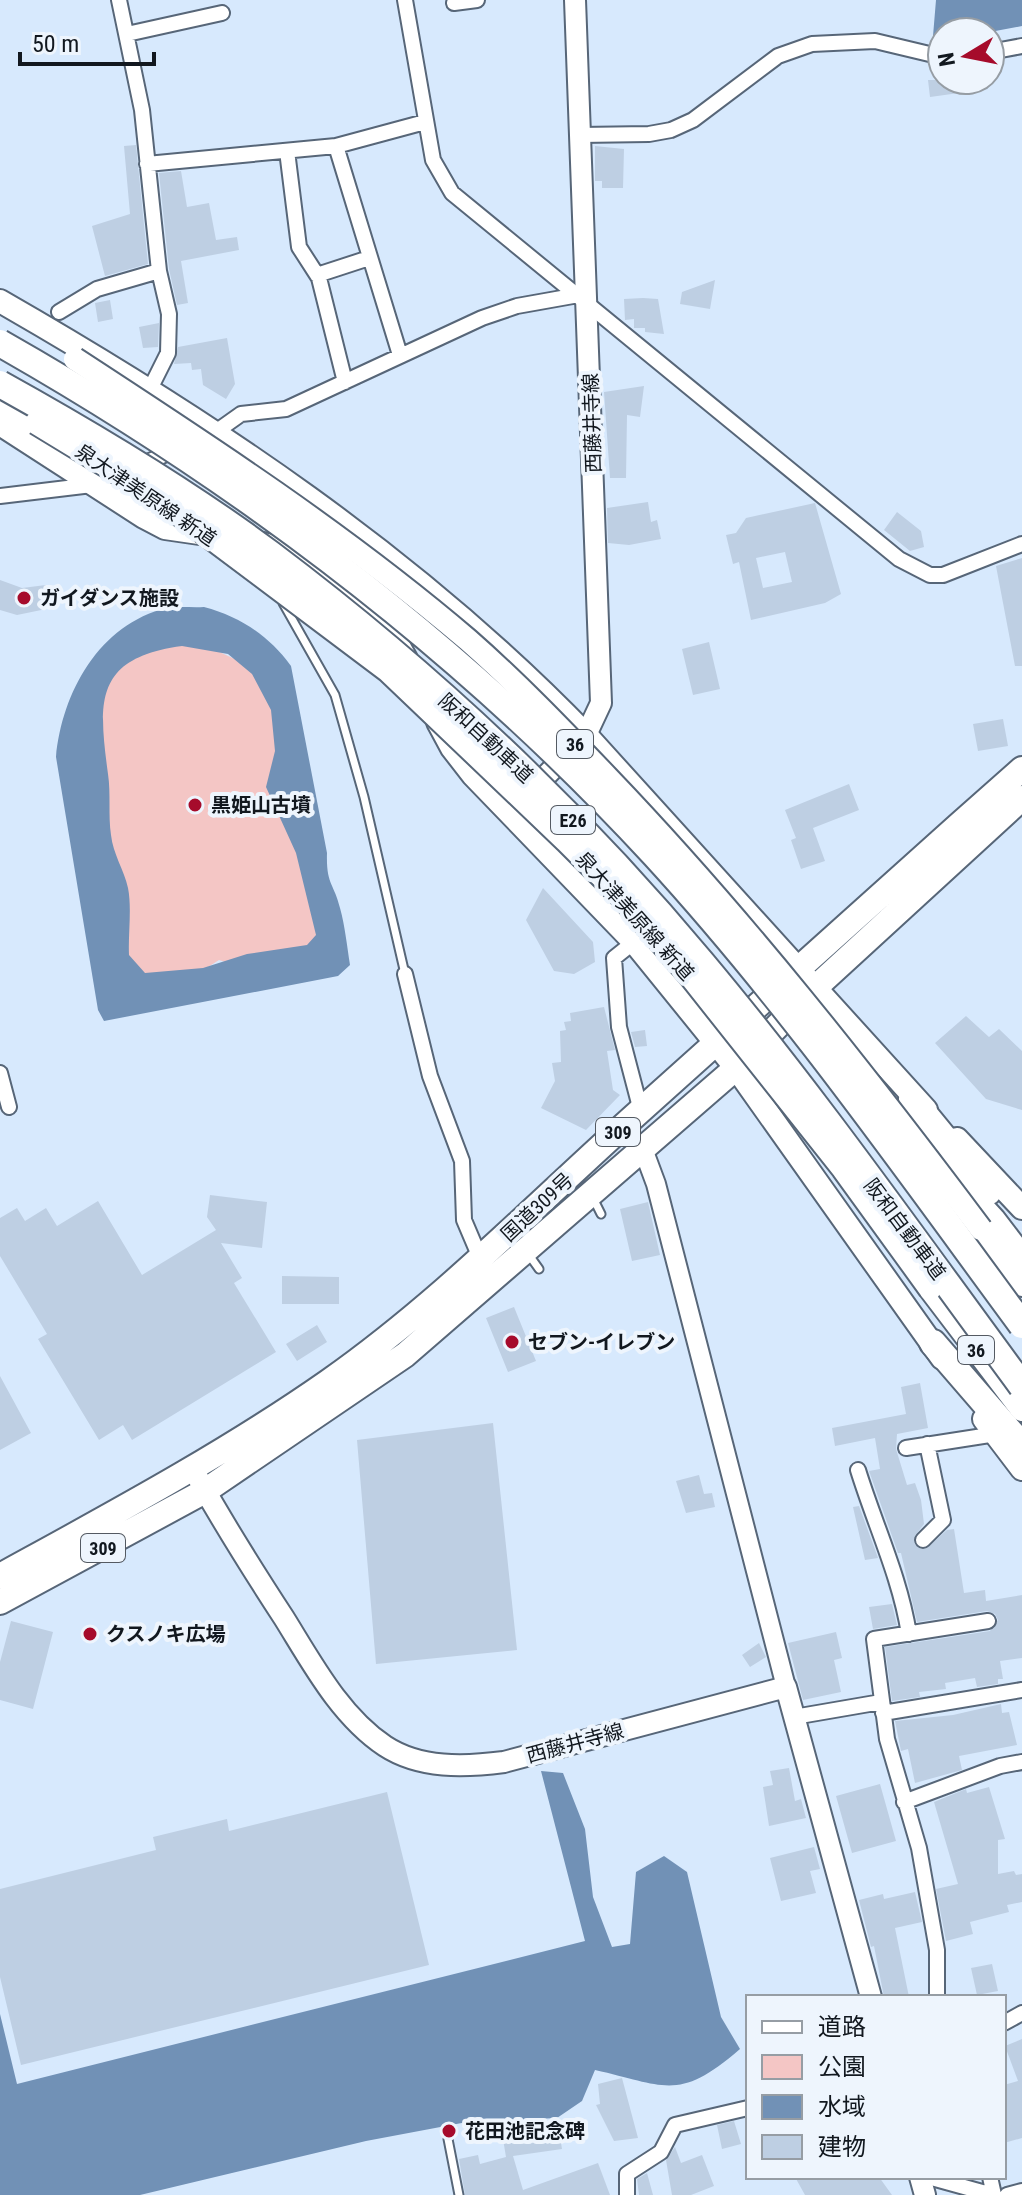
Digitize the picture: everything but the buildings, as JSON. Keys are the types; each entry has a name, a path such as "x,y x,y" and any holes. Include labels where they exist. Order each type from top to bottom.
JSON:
{"highway":[{"name":"阪和自動車道","path":"0,343 120,413 301,535 481,683 563,760 655,856 737,951 863,1109 1022,1325"},
{"name":"阪和自動車道","path":"0,384 83,430 267,552 394,651 578,824 702,963 1022,1386"},
{"name":"国道309号","path":"0,1576 63,1543 329,1381 481,1260 641,1111 1022,769"},
{"name":"国道309号","path":"0,1602 205,1491 405,1355 532,1260 596,1204 643,1149 736,1068 816,987 1022,798"},
{"path":"904,1106 986,1224 1022,1259"},
{"path":"904,1106 1022,1235"},
{"path":"933,1343 1022,1446"}],"main road":[{"name":"西藤井寺線","path":"511,812 586,735 601,703 580,302 580,135 575,0"},
{"name":"36","path":"0,301 216,433 291,484 411,576 554,702 816,987 904,1106"},
{"name":"36","path":"0,317 75,359 232,460 467,639 529,696 674,847 904,1106 996,1177 1022,1208"},
{"name":"泉大津美原線 新道","path":"0,404 151,493 388,671 566,841 622,897 690,976 843,1169 1022,1410"},
{"name":"36","path":"0,424 92,485 165,528 249,545 273,546 313,563 351,590 382,620 452,748 634,942 718,1045 1022,1469"},
{"path":"986,1224 1022,1285"},
{"name":"西藤井寺線","path":"191,1466 308,1656 351,1717 387,1747 427,1762 475,1766 504,1762 786,1687"},
{"path":"786,1687 870,1995"}],"street":[{"path":"119,0 142,110 159,271 169,314 168,353 149,391"},
{"path":"405,0 433,160 452,193 580,302 899,559 917,570 943,575 1022,544"},
{"path":"454,3 477,0"},
{"path":"127,34 222,13"},
{"path":"580,135 649,134 671,130 693,120 778,56 812,44 875,41 926,53"},
{"path":"147,164 336,146 425,122"},
{"path":"336,146 400,355"},
{"path":"287,151 299,247 317,275 345,382"},
{"path":"317,275 369,258"},
{"path":"59,312 97,289 159,271"},
{"path":"0,496 92,485 216,433 241,414 286,409 400,355 517,306 580,302"},
{"path":"634,942 614,958 619,1027 641,1111"},
{"path":"405,974 430,1076 462,1161 464,1220 481,1260"},
{"path":"0,1073 9,1107"},
{"path":"643,1149 656,1184 679,1297 786,1687"},
{"path":"906,1448 996,1434"},
{"path":"923,1540 943,1520 927,1444"},
{"path":"858,1470 881,1542 902,1590 909,1634"},
{"path":"937,1995 937,1950 919,1848 904,1802 882,1707 874,1639 988,1621"},
{"path":"794,1717 1022,1690"},
{"path":"904,1802 1000,1766 1022,1762"},
{"path":"627,2195 627,2174 661,2152 675,2125 746,2108"},
{"path":"935,2179 994,2195"},
{"path":"1007,2195 1022,2191"}],"lane":[{"path":"259,562 335,695 364,797 405,974"},
{"path":"448,2139 459,2195"}],"green space":[{"path":"200,643 252,667 277,719 291,836 323,930 302,958 240,967 219,960 191,978 131,980 103,860 91,723 107,673 141,645"}],"water":[{"path":"936,0 1022,0 1022,26 1006,29 1006,16 935,16"},
{"path":"204,607 230,616 253,629 291,666 328,872 342,915 350,965 338,976 104,1021 98,1010 56,757 60,733 66,709 88,664 122,629 143,616 167,608","holes":["182,646 228,654 252,674 271,710 275,751 266,787 296,853 316,935 307,945 247,954 203,968 145,973 129,955 129,896 110,827 104,704 118,672 132,661 153,652"]},
{"path":"541,1771 563,1773 585,1829 593,1897 612,1947 630,1944 636,1872 664,1856 687,1872 721,2017 740,2049 719,2066 702,2077 671,2085 595,2070 582,2101 557,2118 467,2122 366,2141 140,2195 0,2195 0,2014 17,2084 585,1941"}],"place":[{"name":"ガイダンス施設","path":"24,598"},
{"name":"黒姫山古墳","path":"195,805"},
{"name":"セブン-イレブン","path":"512,1342"},
{"name":"クスノキ広場","path":"90,1634"},
{"name":"花田池記念碑","path":"449,2131"}]}
